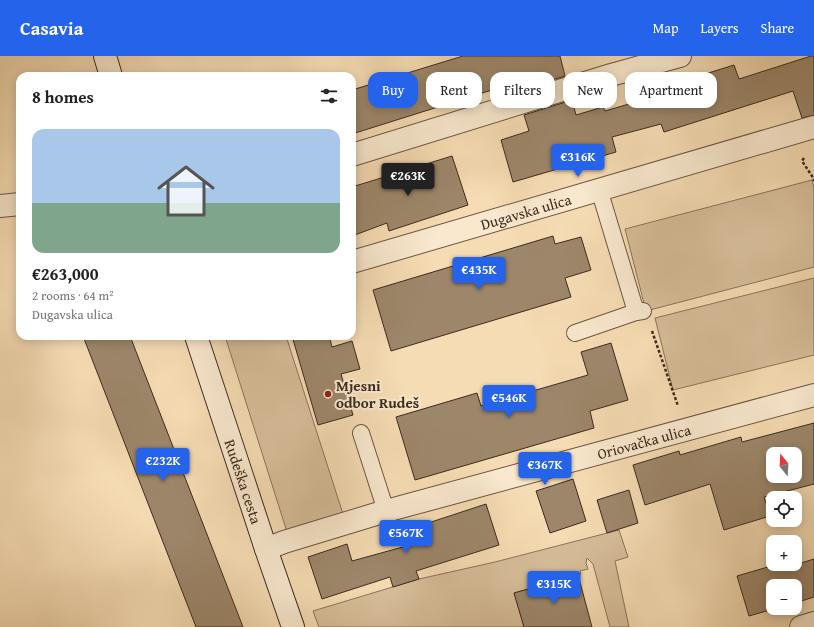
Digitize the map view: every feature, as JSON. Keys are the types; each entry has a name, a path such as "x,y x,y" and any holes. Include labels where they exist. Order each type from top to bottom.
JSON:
{"street":[{"path":"105,56 110,72"},
{"path":"356,154 611,75 680,56"},
{"name":"Dugavska ulica","path":"356,261 814,127"},
{"path":"0,206 16,204"},
{"name":"Rudeška cesta","path":"197,340 293,627"},
{"name":"Oriovačka ulica","path":"266,549 284,542 386,511 814,395"},
{"path":"801,627 814,623"}],"lane":[{"path":"575,333 640,311 599,189"},
{"path":"361,433 386,511"}],"path":[{"path":"802,161 814,181"},
{"path":"640,311 678,406 692,413 695,428"}],"shaded area":[{"path":"812,180 814,188 814,267 646,311 625,229"},
{"path":"814,278 814,355 673,390 655,318"},
{"path":"226,340 287,340 343,514 287,532"},
{"path":"619,530 628,557 615,561 629,627 610,627 593,564 587,558 586,563 588,569 580,571 581,574 514,593 524,627 319,627 313,611 419,579 495,562"}],"building":[{"path":"463,56 560,56 564,72 563,77 555,79 555,72 490,72 490,91 482,93 482,72 426,72 426,108 435,108 356,133 356,89 368,85 368,108 418,108 418,72 411,72"},
{"path":"814,56 814,115 802,118 793,91 664,132 661,124 612,137 616,152 513,182 501,140 529,131 524,115 546,108 555,108 555,105 563,103 563,108 574,108 576,115 600,108 604,108 605,111 625,105 625,108 717,108 717,72 712,72 734,65 739,79"},
{"path":"452,156 468,205 389,231 387,223 356,235 356,186"},
{"path":"553,236 555,244 581,237 591,270 565,278 571,297 391,351 373,290"},
{"path":"85,340 132,340 243,627 196,627"},
{"name":"Mjesni odbor Rudeš","path":"293,340 330,340 332,347 352,341 360,369 341,374 353,415 318,425"},
{"path":"611,343 628,400 590,411 594,428 415,480 396,417 477,393 481,406 588,375 581,352"},
{"path":"814,423 814,484 787,491 766,491 766,496 764,497 766,503 766,517 724,530 710,484 645,505 633,465 679,451 680,455 741,437 742,442"},
{"path":"573,479 586,521 550,533 536,491"},
{"path":"629,490 638,523 607,533 597,500"},
{"path":"486,504 499,545 416,571 419,579 393,587 390,577 322,599 308,557 347,544 352,561 421,542 416,527"},
{"path":"814,559 814,597 802,601 802,579 766,579 766,611 749,616 737,576 766,568 766,571 802,571 802,563"},
{"path":"578,575 592,627 524,627 514,593"}],"place":[{"name":"Mjesni odbor Rudeš","path":"328,394"}]}
